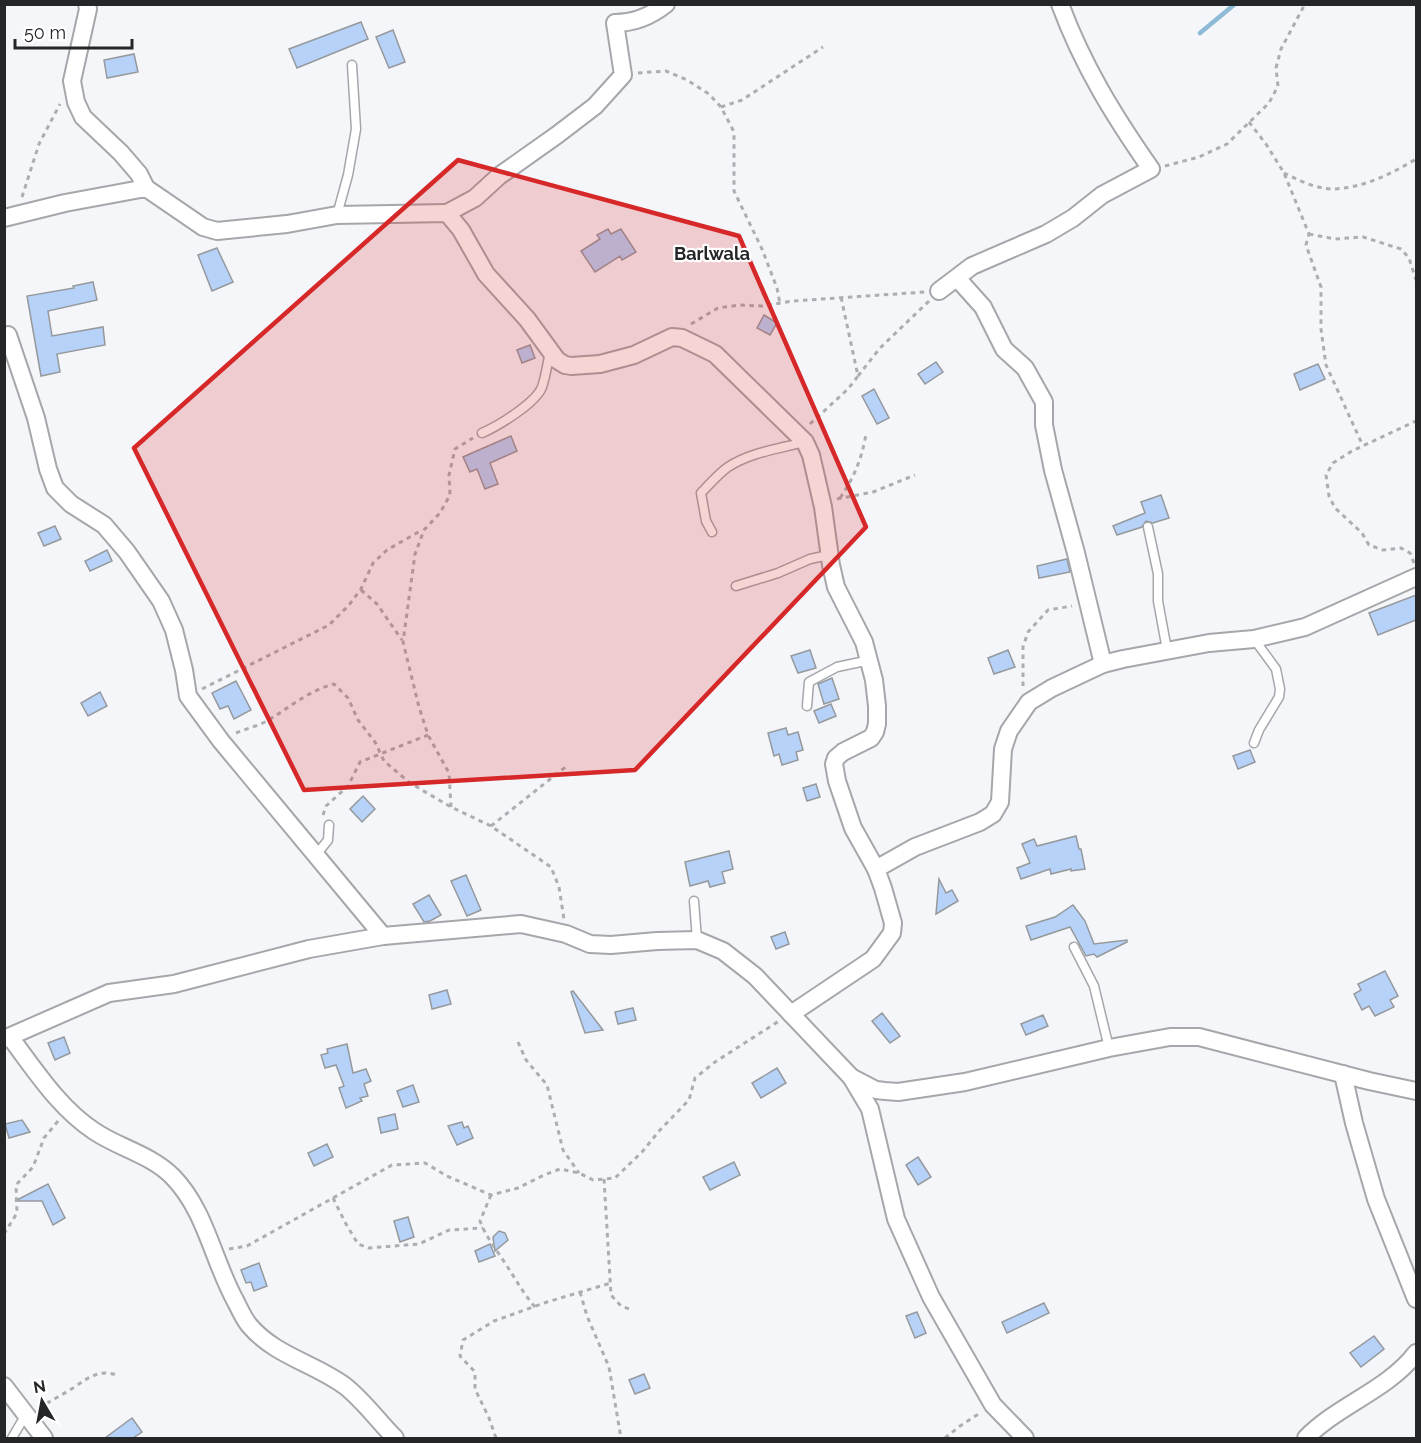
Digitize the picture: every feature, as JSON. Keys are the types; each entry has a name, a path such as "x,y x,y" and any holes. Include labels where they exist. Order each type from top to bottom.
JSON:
{"street":[{"path":"87,4 88,9 72,81 76,102 83,117 139,174 146,188 203,227 217,231 287,224 337,214 447,213 475,198 499,176 595,106 623,75 615,23 625,23 642,18 666,4"},
{"path":"939,291 972,266 1046,234 1073,218 1102,195 1151,169 1099,91 1079,51 1060,4"},
{"path":"12,216 65,203 146,188"},
{"path":"447,213 461,230 486,274 527,320 550,353 565,365 600,364 634,355 672,337 682,338 715,354 802,439 811,455 836,587 864,642 870,660 877,706 877,724 871,738 836,758 834,764 837,782 853,828 876,869 893,923 892,933 873,959 791,1014"},
{"path":"957,278 983,307 1004,349 1025,368 1044,402 1044,425 1053,470 1103,664"},
{"path":"6,332 33,408 55,488 71,504 104,525 127,552 161,601 174,630 188,696 221,741 383,936"},
{"path":"876,869 915,847 980,822 993,814 1000,802 1003,750 1009,731 1029,702 1052,688 1103,664 1209,643 1254,639 1305,627 1416,577"},
{"path":"395,1438 344,1386 264,1341 248,1324 214,1254 193,1202 172,1175 137,1152 97,1134 68,1109 7,1038 109,993 174,984 309,949 383,936 521,924 566,934 590,944 697,940 723,951 755,976 851,1077 870,1109 896,1220 931,1297 993,1405 1025,1438"},
{"path":"851,1077 876,1090 898,1092 965,1082 1109,1048 1170,1037 1198,1037 1416,1091"},
{"path":"1343,1074 1354,1123 1376,1199 1416,1299"},
{"path":"1306,1438 1345,1407 1407,1365 1416,1353"},
{"path":"4,1386 44,1438"}],"lane":[{"path":"337,214 348,175 356,129 352,65"},
{"path":"482,433 507,420 542,389 550,353"},
{"path":"712,532 706,521 701,493 726,468 745,457 802,439"},
{"path":"1148,527 1158,574 1158,601 1167,650"},
{"path":"736,586 778,573 810,559 829,555"},
{"path":"1254,639 1276,669 1280,689 1279,697 1259,730 1254,743"},
{"path":"807,706 809,682 837,667 870,660"},
{"path":"316,855 328,840 329,825"},
{"path":"694,901 697,940"},
{"path":"1074,947 1094,986 1109,1048"},
{"path":"12,1438 25,1416"}],"path":[{"path":"1151,169 1199,157 1227,144 1269,103 1278,86 1276,68 1281,50 1305,4"},
{"path":"721,107 742,100 823,47"},
{"path":"623,75 666,71 709,94 721,107 734,132 734,191 753,226 769,265 780,304"},
{"path":"12,216 39,144 72,81"},
{"path":"1249,122 1284,173 1309,234 1306,244 1321,287 1321,329 1326,365 1363,447"},
{"path":"1284,173 1299,180 1332,189 1368,182 1388,175 1416,159"},
{"path":"1309,234 1335,239 1363,237 1401,249 1409,258 1416,279"},
{"path":"672,337 718,308 939,291"},
{"path":"802,439 814,419 848,389 880,348 939,291"},
{"path":"841,297 858,376"},
{"path":"1416,421 1333,463 1326,475 1329,496 1335,508 1362,533 1369,544 1383,550 1401,548 1410,553 1416,571"},
{"path":"188,696 329,625 361,590 373,563 387,550 424,530 440,513 450,495 449,475 455,449 482,433"},
{"path":"840,498 852,481 858,467 866,434"},
{"path":"822,504 873,492 915,475"},
{"path":"403,642 410,600 411,575 415,554 424,530"},
{"path":"361,590 377,604 403,642 428,735 449,773 451,807"},
{"path":"1029,702 1023,688 1023,647 1028,632 1048,610 1076,606 1089,608"},
{"path":"221,741 265,722 305,695 334,684 348,698 358,720 384,761 410,783 451,807 491,826 551,867 559,887 566,934"},
{"path":"329,825 323,815 326,806 348,786 360,762 428,735"},
{"path":"491,826 568,765"},
{"path":"214,1254 246,1246 392,1165 425,1163 447,1176 490,1195 518,1188 544,1174 560,1169 579,1173 593,1180 615,1178 689,1100 695,1078 715,1062 791,1014"},
{"path":"518,1042 526,1059 547,1085 563,1150 579,1173"},
{"path":"4,1234 17,1214 16,1185 33,1167 44,1138 68,1109"},
{"path":"604,1179 611,1295 621,1306 632,1310"},
{"path":"490,1195 480,1221 520,1290 535,1307"},
{"path":"333,1198 358,1244 369,1248 419,1244 449,1230 483,1228"},
{"path":"496,1438 475,1389 475,1372 460,1356 463,1340 494,1321 611,1283"},
{"path":"580,1292 587,1316 609,1367 621,1438"},
{"path":"25,1416 75,1386 87,1376 107,1372 117,1375"},
{"path":"945,1438 993,1405"}],"highlighted area":[{"path":"458,160 739,236 866,527 635,770 304,790 134,448"}],"building":[{"path":"361,22 368,39 297,68 289,49"},
{"path":"393,30 405,62 389,68 376,37"},
{"path":"134,54 138,72 107,78 104,60"},
{"path":"608,229 611,234 621,229 636,252 622,260 620,256 595,272 581,251 600,239 597,235"},
{"path":"217,248 233,282 212,291 198,255"},
{"path":"93,282 97,300 48,311 52,336 103,327 105,345 57,354 60,372 41,376 27,296 74,288 73,286"},
{"path":"764,315 777,323 770,335 757,328"},
{"path":"530,345 535,358 522,363 517,350"},
{"path":"936,362 943,372 925,384 918,374"},
{"path":"1318,364 1325,379 1300,390 1294,374"},
{"path":"874,389 889,418 877,424 862,396"},
{"path":"511,436 517,451 490,463 498,484 485,489 477,469 470,472 463,457"},
{"path":"1161,495 1169,518 1153,523 1146,521 1142,527 1117,535 1113,526 1145,513 1141,502"},
{"path":"55,526 61,539 44,546 38,533"},
{"path":"107,550 112,561 90,571 85,561"},
{"path":"1067,559 1070,572 1039,578 1037,566"},
{"path":"1416,595 1416,620 1378,635 1369,613"},
{"path":"810,650 816,668 798,673 791,656"},
{"path":"1008,650 1015,667 994,674 988,658"},
{"path":"832,678 839,699 824,704 818,684"},
{"path":"236,681 251,710 234,719 228,706 220,709 212,693"},
{"path":"100,692 107,706 88,716 81,703"},
{"path":"831,704 836,716 819,723 814,711"},
{"path":"786,728 788,735 798,732 803,750 796,752 798,760 782,765 779,754 774,756 768,733"},
{"path":"1250,750 1255,762 1238,769 1233,756"},
{"path":"816,784 820,797 807,801 803,788"},
{"path":"363,796 375,809 362,822 350,809"},
{"path":"1076,836 1085,869 1071,871 1071,869 1051,874 1050,869 1021,879 1017,868 1030,863 1022,844 1034,839 1037,846"},
{"path":"729,851 733,869 722,872 725,883 710,887 708,881 690,886 685,862"},
{"path":"466,875 481,910 467,916 451,881"},
{"path":"939,879 946,893 952,890 958,901 936,914"},
{"path":"429,895 441,915 424,922 413,904"},
{"path":"1073,905 1085,921 1094,944 1127,940 1127,942 1097,957 1094,954 1086,956 1070,927 1031,940 1026,926 1055,917"},
{"path":"785,932 789,944 776,949 771,937"},
{"path":"1385,971 1398,996 1390,1000 1394,1007 1375,1016 1369,1006 1362,1010 1354,994 1361,990 1358,984"},
{"path":"447,990 451,1004 432,1009 429,995"},
{"path":"573,991 603,1030 585,1033 571,992"},
{"path":"633,1008 636,1020 618,1024 615,1012"},
{"path":"882,1013 900,1036 890,1043 872,1021"},
{"path":"1043,1015 1048,1026 1026,1035 1021,1024"},
{"path":"64,1037 70,1053 55,1060 48,1043"},
{"path":"347,1044 353,1073 366,1069 371,1081 364,1084 368,1096 360,1098 362,1101 346,1108 339,1088 344,1086 336,1065 325,1068 321,1055 328,1053 327,1049"},
{"path":"777,1068 786,1083 761,1098 752,1083"},
{"path":"413,1085 419,1102 403,1107 397,1091"},
{"path":"395,1114 398,1129 381,1133 378,1118"},
{"path":"22,1120 30,1132 9,1138 5,1124"},
{"path":"462,1122 464,1128 468,1126 473,1138 457,1145 448,1126"},
{"path":"327,1144 333,1157 314,1166 308,1153"},
{"path":"918,1157 931,1177 918,1185 906,1165"},
{"path":"734,1162 740,1175 710,1190 703,1177"},
{"path":"48,1184 65,1218 53,1225 42,1201 15,1201"},
{"path":"408,1217 414,1237 400,1242 394,1221"},
{"path":"499,1231 505,1233 508,1240 495,1251 493,1237"},
{"path":"490,1244 495,1256 479,1262 475,1251"},
{"path":"259,1263 267,1286 254,1291 251,1282 246,1283 241,1270"},
{"path":"1044,1303 1049,1313 1007,1333 1002,1322"},
{"path":"917,1312 926,1333 915,1338 906,1316"},
{"path":"1374,1336 1384,1349 1361,1367 1350,1353"},
{"path":"644,1374 650,1388 635,1394 629,1380"},
{"path":"132,1418 142,1432 133,1438 105,1438"}],"waterway":[{"path":"1200,33 1235,4"}],"district":[{"name":"Barlwala","path":"712,253"}]}
